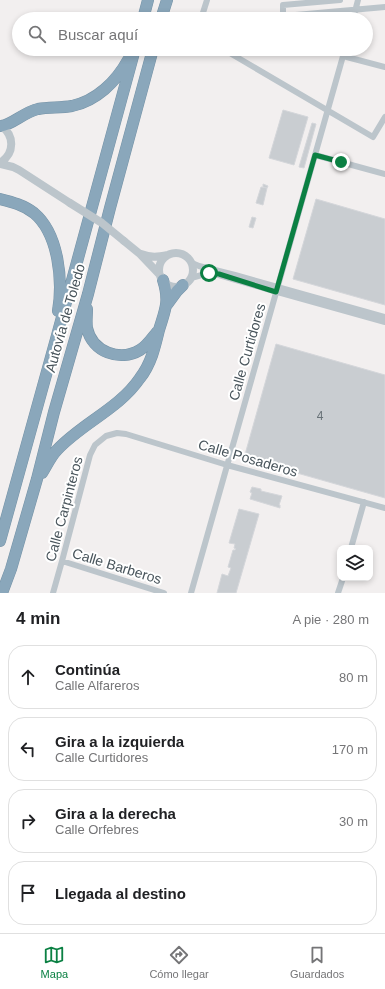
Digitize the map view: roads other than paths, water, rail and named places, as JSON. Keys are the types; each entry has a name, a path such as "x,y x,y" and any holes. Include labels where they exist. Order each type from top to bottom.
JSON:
{"highway":[{"path":"145,12 148,0"},
{"path":"163,12 167,0"},
{"path":"0,125 8,124 23,115 37,110 72,106 91,99 118,76 130,56"},
{"name":"Autovía de Toledo","path":"0,540 132,56"},
{"name":"Autovía de Toledo","path":"2,593 11,569 37,479 151,56"},
{"path":"0,199 17,203 33,212 43,222 50,235 55,251 59,281 60,300 54,332 56,339"},
{"path":"37,479 42,475 56,451 69,438 123,397 140,379 152,357 166,306 166,295 161,277"},
{"path":"166,306 177,291 187,282"},
{"path":"88,294 87,328 90,337 95,344 107,353 121,355 134,353 140,350 153,338 160,328"}],"street":[{"path":"203,12 207,0"},
{"path":"283,12 283,5 340,0"},
{"path":"355,12 358,0"},
{"path":"325,12 385,7"},
{"path":"235,56 373,137 385,117"},
{"path":"343,56 385,67"},
{"name":"Calle Curtidores","path":"191,593 343,56"},
{"path":"0,125 9,135 11,143 10,151 0,164"},
{"path":"10,151 13,159 27,175"},
{"path":"315,155 385,174"},
{"path":"0,164 13,167 27,175 102,223 140,254 167,284 172,286 178,287 209,273 219,274 385,317"},
{"path":"140,254 153,258 179,253 189,258 192,262 199,266 385,322"},
{"path":"161,277 159,269 160,263 163,258 168,255"},
{"path":"187,282 193,273 192,262"},
{"name":"Calle Posaderos","path":"106,436 117,433 126,434 227,465 385,508"},
{"name":"Calle Carpinteros","path":"53,593 90,455 95,445 106,436"},
{"path":"352,545 364,502"},
{"name":"Calle Barberos","path":"62,561 164,593"},
{"path":"338,593 342,581"}]}
